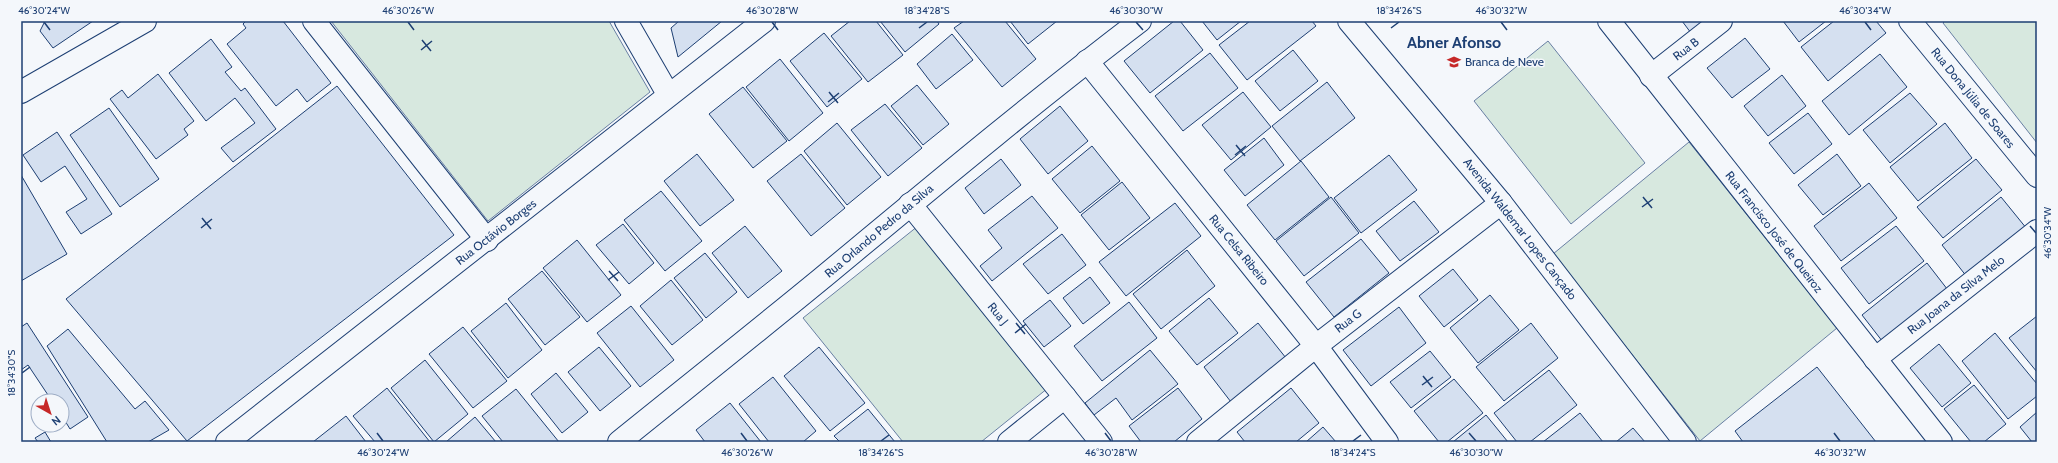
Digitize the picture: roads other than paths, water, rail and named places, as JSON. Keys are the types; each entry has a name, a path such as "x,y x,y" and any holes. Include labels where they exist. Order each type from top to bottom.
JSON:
{"street":[{"path":"21,92 145,21"},
{"path":"314,21 487,240"},
{"path":"626,21 668,94"},
{"name":"Rua Octávio Borges","path":"227,442 487,240 668,94 706,68 764,21"},
{"name":"Rua Orlando Pedro da Silva","path":"619,442 820,280 910,204 1140,21"},
{"name":"Avenida Waldemar Lopes Cançado","path":"1349,21 1501,203 1685,442"},
{"name":"Rua Francisco José de Queiroz","path":"1609,21 1941,442"},
{"name":"Rua B","path":"1651,76 1720,21"},
{"name":"Rua Dona Júlia de Soares","path":"1910,21 2037,176"},
{"name":"Rua Celsa Ribeiro","path":"1087,62 1316,346 1387,442"},
{"name":"Rua G","path":"1198,442 1316,346 1501,203"},
{"name":"Rua J","path":"910,204 1102,442"},
{"name":"Rua Joana da Silva Melo","path":"1876,359 2037,231"},
{"path":"1009,442 1065,397"}],"place":[{"name":"Branca de Neve","path":"1454,62"}],"district":[{"name":"Abner Afonso","path":"1454,42"}]}
